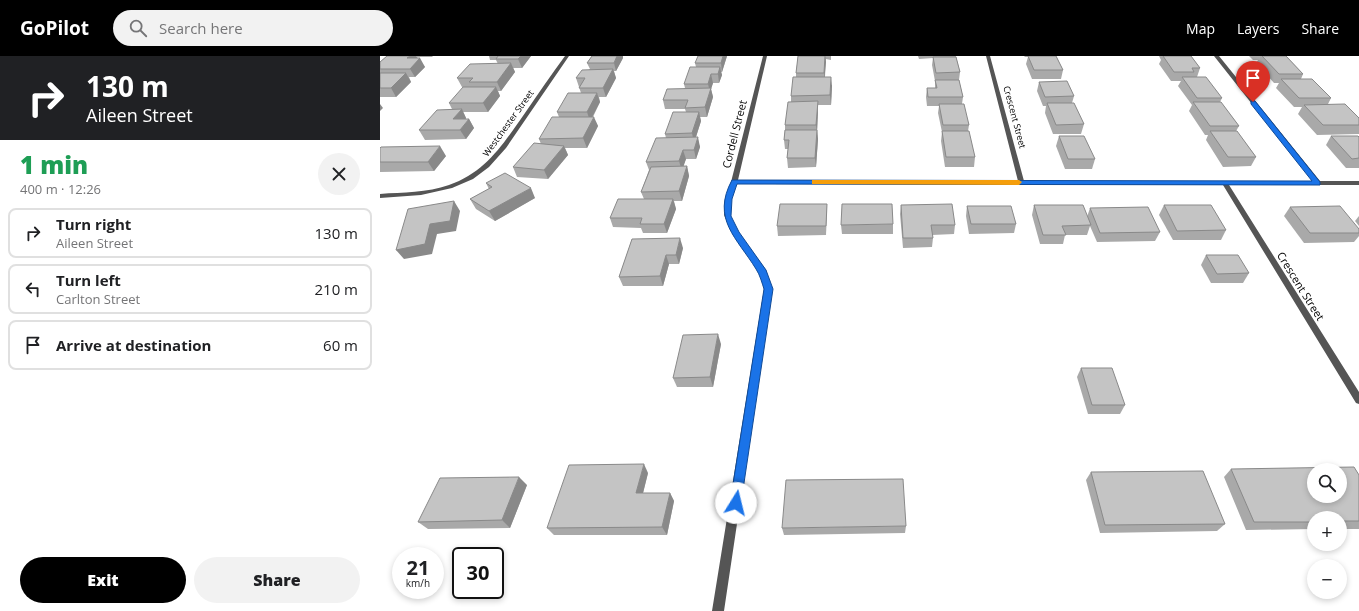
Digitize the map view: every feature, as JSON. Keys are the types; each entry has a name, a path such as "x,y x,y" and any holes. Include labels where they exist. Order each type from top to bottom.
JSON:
{"street":[{"name":"Westchester Street","path":"380,196 421,193 450,187 471,178 487,166 504,148 567,56"},
{"name":"Cordell Street","path":"718,611 768,289 762,270 735,232 727,216 728,199 734,182 765,56"},
{"name":"Crescent Street","path":"988,56 1022,182"},
{"path":"1216,56 1318,183"},
{"path":"734,182 1359,183"},
{"name":"Crescent Street","path":"1225,183 1359,400"}],"building":[{"path":"387,56 410,56 407,58 420,58 410,69 380,69 380,62"},
{"path":"498,56 521,56 518,59 496,59"},
{"path":"592,56 617,56 614,63 587,63"},
{"path":"698,56 723,56 721,63 695,63"},
{"path":"798,56 825,56 824,73 796,73"},
{"path":"1028,56 1056,56 1063,70 1034,70"},
{"path":"1163,56 1191,56 1200,68 1192,68 1194,72 1174,72"},
{"path":"1262,56 1286,56 1303,74 1279,74"},
{"path":"933,57 956,57 960,72 936,73"},
{"path":"511,63 497,82 469,82 473,78 457,78 470,64"},
{"path":"690,67 720,67 718,74 711,74 708,84 684,84"},
{"path":"613,69 603,88 579,88 585,78 576,78 582,70"},
{"path":"380,73 406,73 391,88 380,88"},
{"path":"793,77 831,77 830,95 791,96"},
{"path":"1182,77 1206,77 1222,98 1197,98"},
{"path":"1281,79 1312,79 1331,98 1299,98"},
{"path":"935,80 959,80 963,97 928,97 927,88 937,88"},
{"path":"1067,81 1074,96 1045,97 1039,82"},
{"path":"463,87 496,87 483,103 449,103"},
{"path":"711,88 705,107 685,108 688,100 663,100 667,89"},
{"path":"568,93 597,93 587,112 557,112"},
{"path":"818,101 816,125 785,125 788,102"},
{"path":"1193,102 1221,102 1239,126 1210,126"},
{"path":"1047,103 1074,103 1084,124 1056,125"},
{"path":"939,104 964,104 969,125 943,125"},
{"path":"1345,104 1359,118 1359,125 1323,125 1304,105"},
{"path":"462,109 453,119 469,119 460,130 419,130 437,110"},
{"path":"673,112 699,112 692,133 665,134"},
{"path":"552,117 594,117 583,138 539,139"},
{"path":"785,130 817,130 815,158 787,158 789,140 784,140"},
{"path":"942,131 969,131 975,157 946,157"},
{"path":"1210,131 1237,131 1256,157 1228,157"},
{"path":"1059,136 1084,136 1095,159 1068,159"},
{"path":"1331,136 1358,136 1359,158 1352,159"},
{"path":"698,137 694,150 683,150 679,161 646,162 656,138"},
{"path":"534,143 564,146 544,170 513,167"},
{"path":"440,146 428,162 380,162 381,147"},
{"path":"687,166 679,191 641,192 651,167"},
{"path":"505,173 531,188 489,211 470,199 492,187 486,183"},
{"path":"618,199 673,199 664,224 640,224 642,218 610,218"},
{"path":"454,201 450,221 430,224 425,244 396,250 408,209"},
{"path":"780,204 827,204 826,226 777,226"},
{"path":"842,204 892,204 893,224 841,225"},
{"path":"952,204 955,225 931,225 933,238 903,238 901,205"},
{"path":"1034,205 1083,205 1091,225 1062,226 1066,235 1043,235"},
{"path":"1164,205 1211,205 1226,230 1177,231"},
{"path":"967,206 1011,206 1016,224 971,224"},
{"path":"1340,206 1359,229 1359,233 1310,233 1290,207"},
{"path":"1148,207 1160,232 1100,233 1090,208"},
{"path":"680,238 676,255 666,255 660,276 619,277 632,239"},
{"path":"1206,255 1238,255 1249,273 1217,274"},
{"path":"718,334 710,377 673,378 683,335"},
{"path":"1081,368 1112,368 1125,405 1092,405"},
{"path":"644,464 636,493 670,493 662,527 547,528 569,465"},
{"path":"1347,467 1354,467 1359,475 1359,521 1347,521 1347,511 1307,511 1307,522 1254,522 1231,469 1307,468 1307,503 1347,503"},
{"path":"1203,471 1225,524 1105,525 1091,472"},
{"path":"519,477 502,520 418,522 440,478"},
{"path":"903,479 906,526 782,528 786,480"}],"slow traffic":[{"path":"814,182 1019,182"}],"route":[{"path":"736,503 766,314 768,289 762,270 735,232 727,216 728,199 734,182 1318,183 1253,102"}]}
